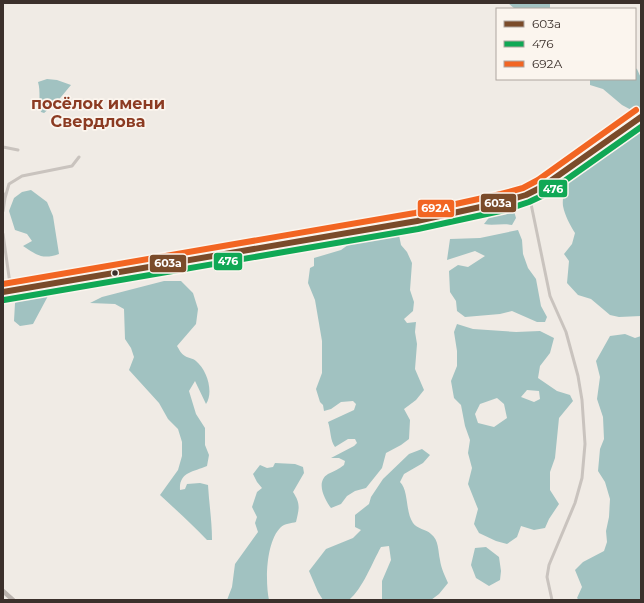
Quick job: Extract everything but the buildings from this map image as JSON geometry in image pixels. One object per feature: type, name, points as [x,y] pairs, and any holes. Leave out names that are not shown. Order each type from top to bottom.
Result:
[{"type":"main road","points":[[3,292],[417,221],[482,208],[512,200],[552,180],[641,117]]},
{"type":"main road","points":[[3,591],[13,600]]},
{"type":"street","points":[[3,147],[18,150]]},
{"type":"street","points":[[3,212],[9,184],[22,176],[72,166],[79,157]]},
{"type":"street","points":[[530,192],[530,199],[550,296],[566,332],[578,376],[582,400],[585,444],[582,478],[575,504],[549,565],[547,577],[552,600]]},
{"type":"street","points":[[3,193],[5,198]]},
{"type":"street","points":[[3,234],[11,291]]},
{"type":"water","points":[[508,3],[550,3],[550,8],[514,8]]},
{"type":"water","points":[[636,68],[641,78],[641,110],[635,112],[622,105],[603,89],[590,85],[590,80],[636,80]]},
{"type":"water","points":[[47,79],[57,80],[71,85],[56,103],[44,113],[41,112],[40,108],[38,82]]},
{"type":"water","points":[[641,124],[641,316],[619,317],[610,315],[591,299],[578,295],[567,283],[569,261],[564,254],[572,244],[575,233],[564,210],[562,184],[602,153],[607,156],[611,153],[613,148],[612,144]]},
{"type":"water","points":[[31,190],[47,202],[53,216],[59,254],[48,257],[36,254],[23,246],[32,241],[27,234],[15,230],[9,211],[14,198],[22,192]]},
{"type":"water","points":[[504,211],[514,211],[516,218],[512,225],[484,224],[491,215]]},
{"type":"water","points":[[518,230],[522,240],[523,254],[528,268],[536,279],[541,306],[547,317],[545,322],[537,322],[512,311],[500,314],[465,317],[457,311],[456,301],[450,292],[449,271],[458,265],[468,267],[485,256],[475,251],[447,260],[450,239],[480,238]]},
{"type":"water","points":[[399,235],[401,245],[407,252],[412,263],[410,290],[414,302],[413,311],[404,319],[407,323],[416,322],[415,332],[417,344],[415,369],[424,390],[416,400],[404,409],[410,420],[409,439],[386,453],[382,468],[366,488],[355,491],[347,496],[341,504],[331,508],[322,491],[322,482],[324,477],[344,465],[345,461],[339,458],[331,458],[357,443],[355,439],[348,439],[335,447],[332,441],[328,422],[354,410],[356,404],[353,401],[341,402],[331,409],[324,411],[323,405],[320,402],[316,389],[322,373],[322,341],[315,300],[308,283],[310,268],[314,266],[314,258],[341,250],[348,245],[370,239]]},
{"type":"water","points":[[164,281],[181,281],[193,293],[198,309],[196,324],[177,346],[181,353],[186,357],[195,360],[200,365],[208,381],[209,393],[206,404],[195,381],[189,391],[196,414],[205,428],[205,445],[209,455],[207,466],[192,471],[184,476],[180,484],[180,490],[185,489],[187,484],[200,483],[208,485],[212,540],[207,540],[160,495],[178,470],[182,456],[182,442],[178,429],[168,419],[159,403],[129,370],[134,357],[131,348],[125,339],[124,309],[115,304],[90,303],[102,297]]},
{"type":"water","points":[[42,293],[48,296],[33,324],[20,326],[14,321],[15,303],[18,299]]},
{"type":"water","points":[[457,324],[473,329],[516,332],[540,331],[554,338],[550,353],[540,366],[538,378],[557,391],[570,395],[573,401],[559,418],[555,458],[550,472],[550,490],[559,504],[545,528],[534,530],[521,526],[517,537],[507,544],[496,541],[479,533],[474,524],[478,509],[468,484],[472,468],[468,453],[470,440],[465,426],[461,405],[454,398],[451,381],[457,366],[457,351],[454,332]],"holes":[[[527,390],[539,391],[540,399],[534,402],[521,397]],[[497,398],[504,404],[507,418],[494,427],[478,423],[475,414],[480,404]]]},
{"type":"water","points":[[625,334],[635,338],[641,336],[641,600],[579,600],[577,598],[582,587],[575,570],[583,562],[604,551],[607,542],[606,531],[609,517],[610,499],[605,482],[598,471],[600,449],[604,439],[603,417],[597,399],[600,377],[596,361],[610,336]]},
{"type":"water","points":[[422,449],[430,455],[423,463],[404,474],[400,482],[405,491],[409,513],[413,523],[417,527],[429,532],[436,539],[441,566],[448,583],[439,594],[431,600],[382,600],[382,581],[391,560],[389,546],[381,547],[359,589],[349,600],[323,600],[309,571],[326,549],[353,538],[361,530],[355,527],[355,515],[369,504],[371,497],[383,479],[409,454]]},
{"type":"water","points":[[275,463],[295,464],[303,467],[304,473],[293,492],[299,507],[296,522],[286,524],[281,527],[276,533],[272,542],[267,572],[269,600],[227,600],[232,587],[235,564],[258,532],[255,523],[257,517],[252,507],[257,492],[262,488],[253,474],[260,465],[267,468],[273,467]]},
{"type":"water","points":[[486,547],[499,557],[501,571],[500,580],[489,586],[476,578],[471,565],[475,548]]},
{"type":"transit line","name":"692А","points":[[3,284],[415,213],[523,188],[538,180],[636,110]]},
{"type":"transit line","name":"603а","points":[[3,292],[417,221],[503,202],[526,195],[542,187],[641,117]]},
{"type":"transit line","name":"476","points":[[4,300],[418,229],[505,210],[529,202],[546,194],[641,127]]},
{"type":"district","name":"посёлок имени Свердлова","points":[[98,112]]}]
